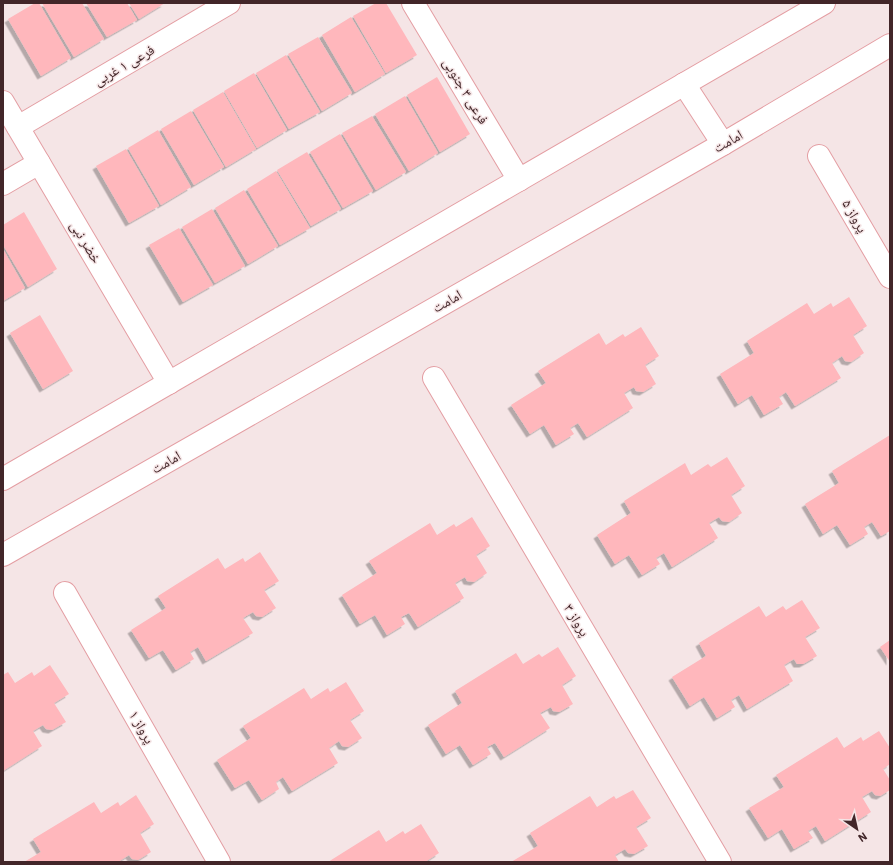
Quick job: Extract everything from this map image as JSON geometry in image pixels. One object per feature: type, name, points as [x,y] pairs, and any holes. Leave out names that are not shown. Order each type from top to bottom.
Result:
[{"type":"main road","name":"فرعی ۱ غربی","points":[[18,127],[229,3]]},
{"type":"main road","name":"فرعی ۳ جنوبی","points":[[413,3],[519,180]]},
{"type":"main road","points":[[3,479],[824,3]]},
{"type":"main road","name":"امامت","points":[[3,555],[722,144],[890,45]]},
{"type":"main road","points":[[684,84],[722,144]]},
{"type":"main road","name":"خضر نبی","points":[[3,102],[169,383]]},
{"type":"main road","name":"پرواز ۵","points":[[819,156],[890,277]]},
{"type":"main road","points":[[3,184],[39,163]]},
{"type":"main road","name":"پرواز ۳","points":[[434,378],[720,862]]},
{"type":"main road","name":"پرواز ۱","points":[[65,593],[219,862]]},
{"type":"building","points":[[35,3],[39,3],[71,58],[41,76],[8,19]]},
{"type":"building","points":[[42,3],[82,3],[104,39],[74,57]]},
{"type":"building","points":[[86,3],[127,3],[137,20],[107,37]]},
{"type":"building","points":[[129,3],[165,3],[139,19]]},
{"type":"building","points":[[376,3],[386,3],[417,55],[386,73],[353,16]]},
{"type":"building","points":[[351,17],[385,74],[355,92],[322,35]]},
{"type":"building","points":[[318,37],[352,93],[322,111],[288,54]]},
{"type":"building","points":[[286,55],[320,112],[289,129],[256,73]]},
{"type":"building","points":[[254,73],[287,130],[257,148],[224,91]]},
{"type":"building","points":[[437,77],[470,134],[440,152],[407,95]]},
{"type":"building","points":[[223,92],[256,149],[226,167],[193,110]]},
{"type":"building","points":[[405,96],[438,153],[409,171],[375,114]]},
{"type":"building","points":[[191,111],[224,167],[194,185],[161,129]]},
{"type":"building","points":[[372,116],[406,172],[376,190],[342,133]]},
{"type":"building","points":[[158,130],[191,187],[161,205],[128,148]]},
{"type":"building","points":[[340,134],[373,191],[343,208],[310,152]]},
{"type":"building","points":[[126,149],[159,206],[129,223],[96,166]]},
{"type":"building","points":[[307,152],[341,209],[311,226],[277,170]]},
{"type":"building","points":[[276,171],[310,228],[280,245],[247,189]]},
{"type":"building","points":[[244,190],[278,246],[248,264],[215,208]]},
{"type":"building","points":[[212,209],[245,266],[215,283],[182,227]]},
{"type":"building","points":[[24,212],[57,269],[28,287],[3,245],[3,225]]},
{"type":"building","points":[[179,228],[213,285],[183,302],[149,245]]},
{"type":"building","points":[[3,249],[25,288],[3,301]]},
{"type":"building","points":[[849,297],[867,326],[853,335],[864,353],[851,362],[845,361],[842,356],[832,363],[841,378],[795,406],[786,392],[779,397],[783,404],[764,415],[752,395],[738,404],[720,374],[754,353],[747,341],[807,303],[814,314],[831,303],[833,307]]},
{"type":"building","points":[[40,315],[73,371],[43,389],[10,333]]},
{"type":"building","points":[[641,327],[659,356],[645,365],[656,384],[643,392],[636,391],[634,387],[624,393],[633,408],[587,437],[578,423],[570,428],[574,434],[556,445],[544,425],[530,434],[511,405],[546,383],[538,371],[599,333],[606,345],[623,334],[625,337]]},
{"type":"building","points":[[890,435],[890,531],[881,536],[872,522],[864,527],[868,534],[850,545],[837,525],[823,534],[805,504],[839,483],[832,471]]},
{"type":"building","points":[[727,457],[745,486],[731,495],[742,513],[729,522],[722,521],[719,517],[709,523],[718,538],[672,567],[664,553],[656,558],[660,564],[642,575],[629,555],[615,564],[597,535],[631,513],[624,501],[685,463],[691,475],[708,464],[711,467]]},
{"type":"building","points":[[472,517],[490,546],[476,555],[487,573],[474,582],[467,581],[465,577],[455,583],[464,598],[418,627],[409,613],[401,617],[405,624],[387,635],[375,615],[360,624],[342,595],[377,573],[369,561],[430,523],[437,535],[454,524],[456,527]]},
{"type":"building","points":[[260,552],[279,581],[264,590],[276,608],[262,617],[256,616],[253,612],[243,618],[253,633],[206,661],[198,647],[190,652],[194,659],[176,670],[163,650],[149,658],[131,630],[166,608],[158,596],[218,558],[225,569],[243,558],[245,562]]},
{"type":"building","points":[[802,600],[820,628],[805,637],[817,656],[803,664],[797,664],[794,659],[784,665],[793,681],[747,709],[739,695],[731,700],[735,707],[717,718],[704,697],[690,706],[672,677],[706,656],[699,643],[759,606],[766,617],[783,606],[786,610]]},
{"type":"building","points":[[890,640],[890,662],[880,647]]},
{"type":"building","points":[[558,647],[576,676],[562,685],[573,704],[559,712],[553,711],[551,707],[540,713],[550,728],[504,757],[495,743],[487,747],[491,754],[473,765],[460,745],[446,754],[428,725],[462,703],[455,691],[516,653],[523,664],[539,654],[542,657]]},
{"type":"building","points":[[50,665],[69,694],[54,703],[66,722],[52,730],[46,729],[43,725],[33,731],[42,746],[3,771],[3,675],[8,672],[15,683],[32,672],[34,676]]},
{"type":"building","points":[[346,682],[364,711],[350,720],[362,738],[348,747],[342,746],[339,741],[329,748],[338,763],[292,791],[283,777],[276,782],[279,789],[262,800],[249,780],[235,788],[217,760],[251,738],[243,726],[304,688],[311,699],[328,688],[330,692]]},
{"type":"building","points":[[879,731],[890,748],[890,764],[883,769],[890,780],[890,790],[880,796],[875,795],[872,791],[862,797],[871,812],[825,841],[816,826],[808,831],[813,838],[794,849],[782,829],[768,838],[749,808],[784,787],[776,775],[837,737],[844,748],[861,737],[863,741]]},
{"type":"building","points":[[633,790],[651,818],[636,827],[648,846],[634,854],[628,853],[625,849],[615,855],[619,862],[511,862],[538,846],[530,833],[590,796],[597,807],[614,796],[616,799]]},
{"type":"building","points":[[136,795],[154,824],[140,833],[151,852],[138,860],[132,859],[129,855],[118,862],[24,862],[41,852],[33,839],[94,802],[101,813],[118,802],[120,806]]},
{"type":"building","points":[[421,824],[439,853],[425,862],[328,862],[379,830],[386,842],[403,831],[405,834]]}]
